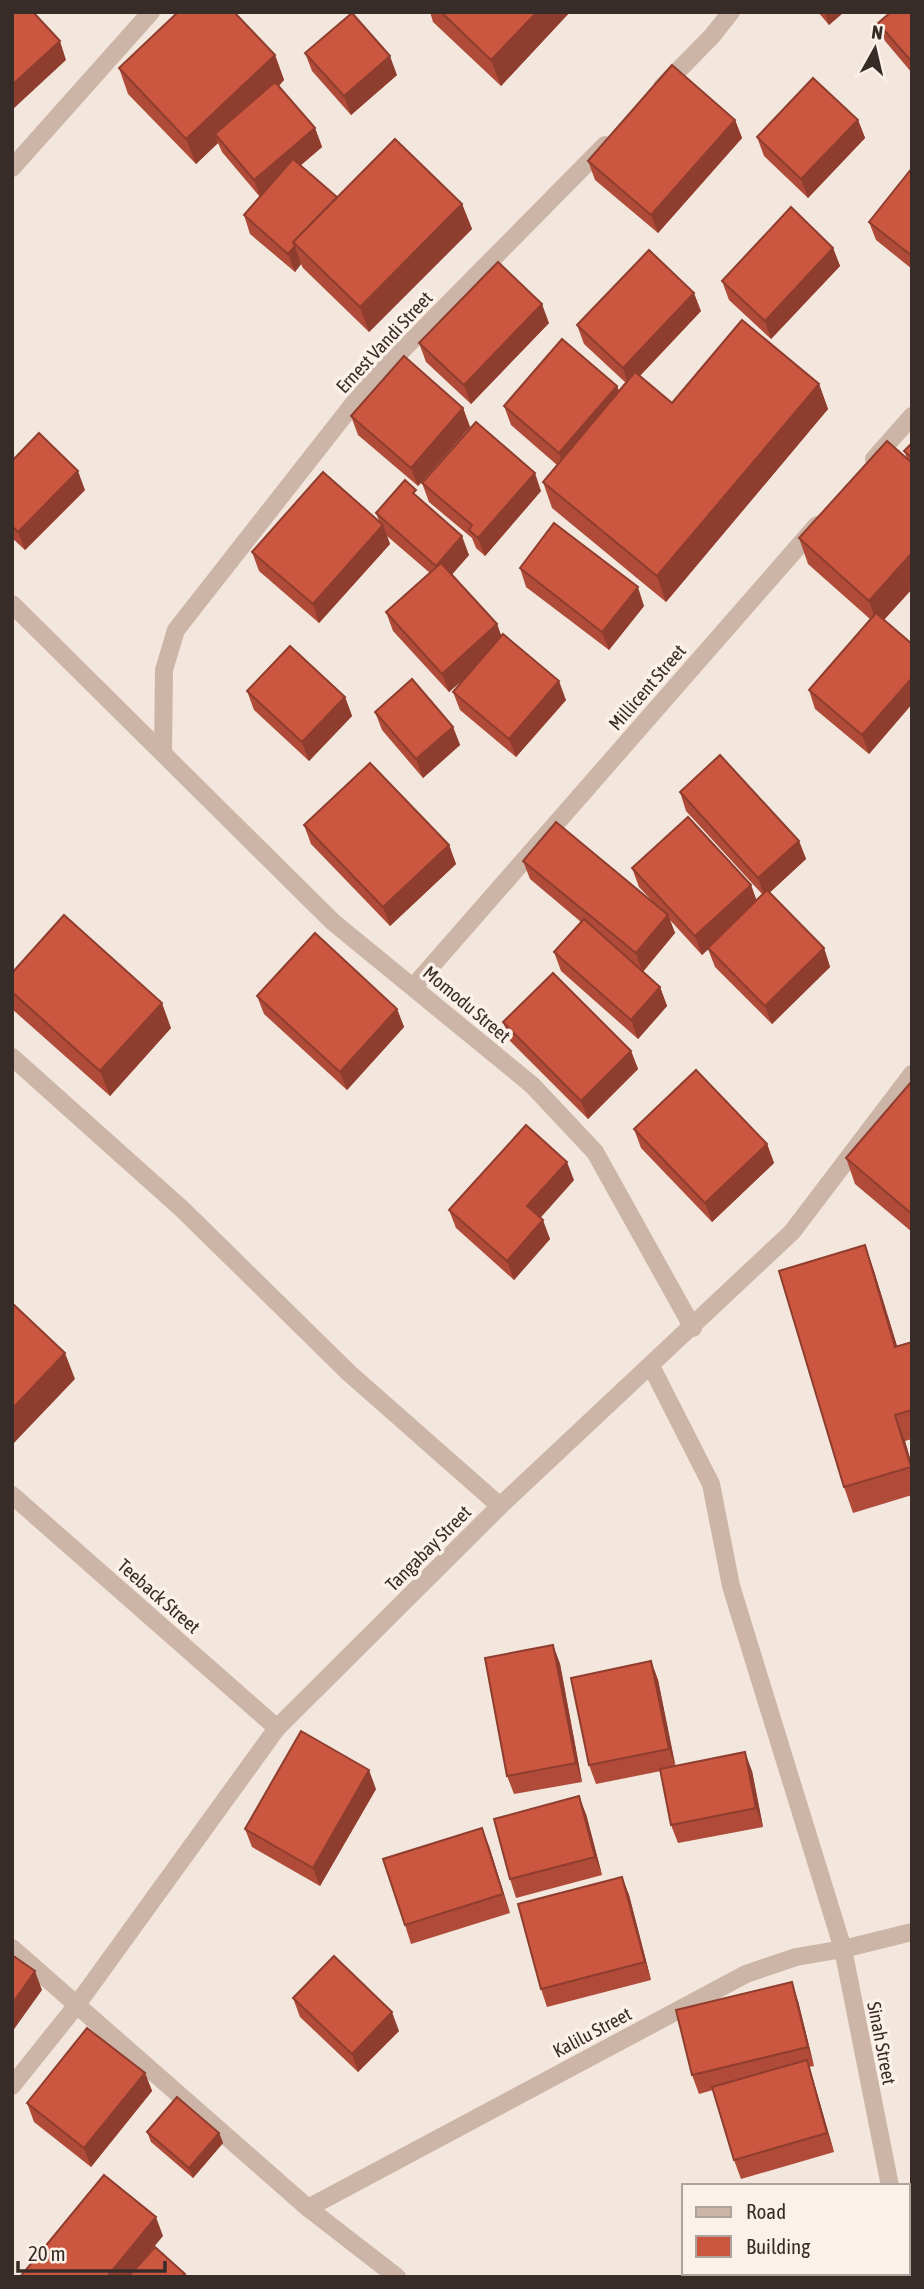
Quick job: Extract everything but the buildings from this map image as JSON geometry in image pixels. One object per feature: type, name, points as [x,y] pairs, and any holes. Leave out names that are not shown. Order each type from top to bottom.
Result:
[{"type":"street","points":[[12,168],[151,12]]},
{"type":"street","points":[[653,96],[712,36],[731,12]]},
{"type":"street","name":"Ernest Vandi Street","points":[[163,753],[164,670],[176,629],[368,385],[614,136]]},
{"type":"street","points":[[867,467],[912,416]]},
{"type":"street","name":"Millicent Street","points":[[414,986],[831,509]]},
{"type":"street","name":"Momodu Street","points":[[12,604],[333,922],[414,986],[532,1086],[595,1152],[693,1328]]},
{"type":"street","points":[[12,1057],[183,1209],[349,1373],[500,1506]]},
{"type":"street","name":"Tangabay Street","points":[[12,2086],[76,2006],[277,1728],[500,1506],[693,1328],[792,1232],[912,1074]]},
{"type":"street","name":"Sinah Street","points":[[651,1366],[710,1484],[731,1586],[843,1949],[890,2184]]},
{"type":"street","name":"Teeback Street","points":[[12,1495],[277,1728]]},
{"type":"street","name":"Kalilu Street","points":[[307,2208],[746,1974],[796,1957],[912,1932]]},
{"type":"street","points":[[12,1948],[307,2208],[397,2277]]}]
